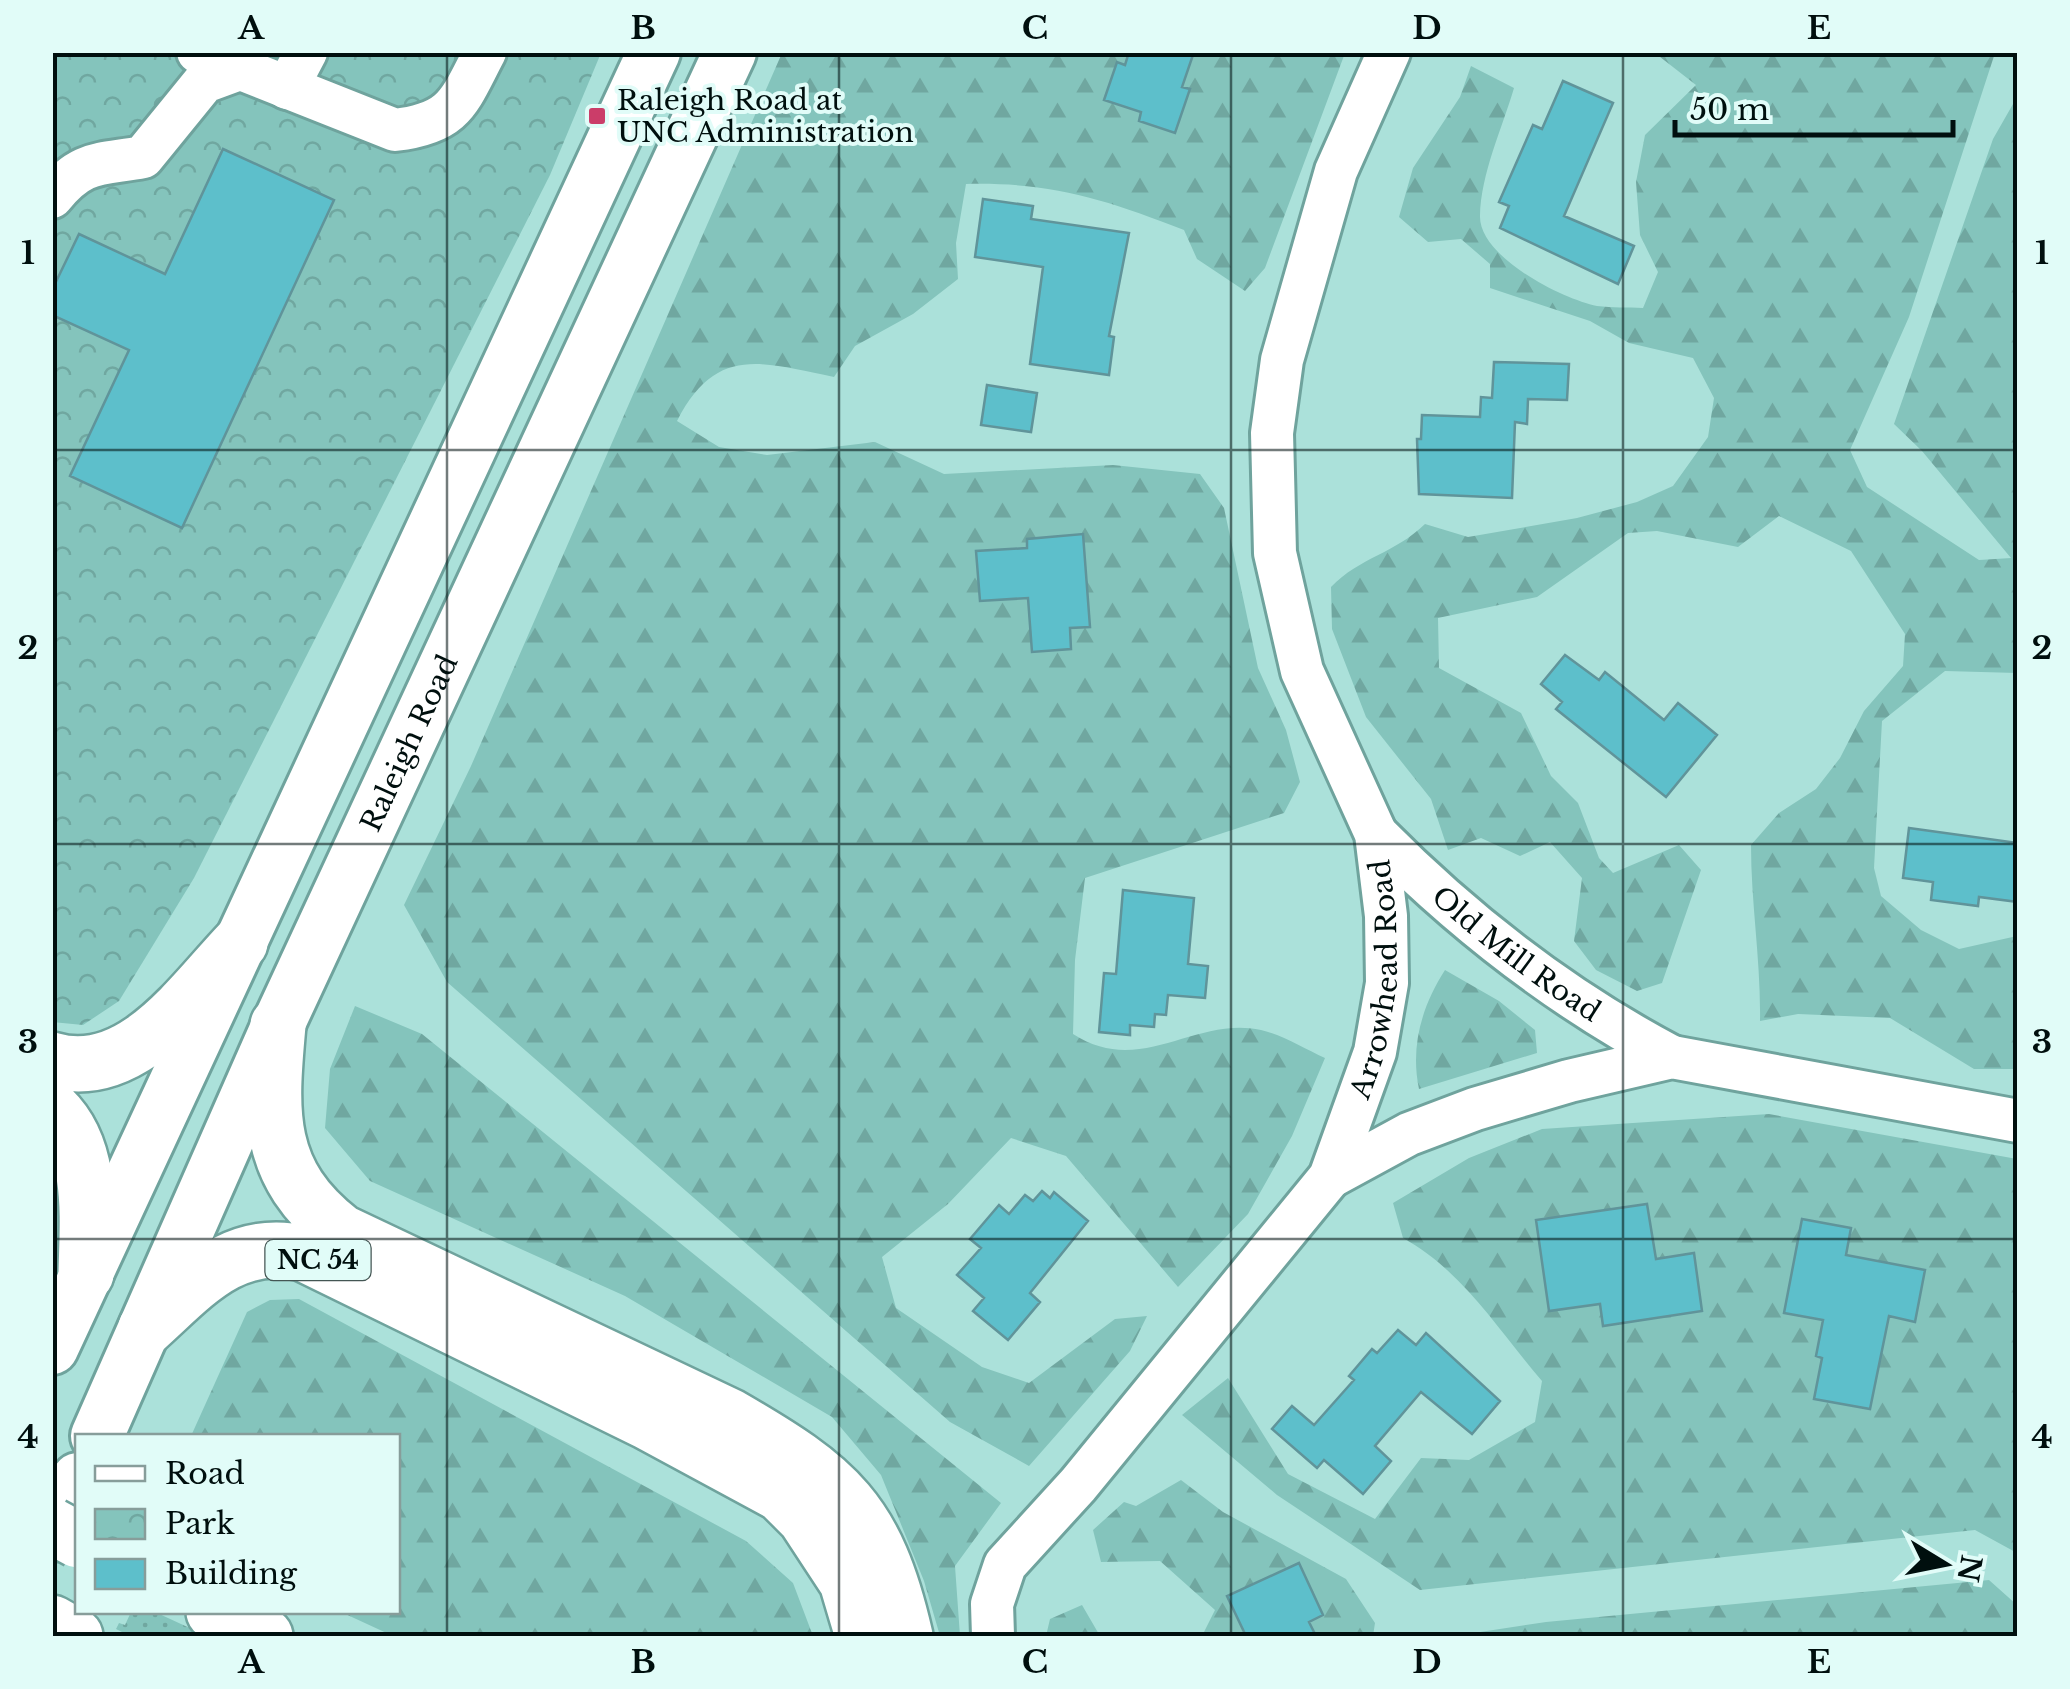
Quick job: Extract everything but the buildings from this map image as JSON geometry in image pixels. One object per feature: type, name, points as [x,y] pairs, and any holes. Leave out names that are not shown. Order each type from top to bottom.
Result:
[{"type":"highway","points":[[52,1060],[89,1065],[125,1052],[159,1027],[240,943]]},
{"type":"highway","points":[[278,1025],[272,1087],[274,1133],[290,1178],[312,1208],[341,1232],[729,1416],[780,1446],[830,1483],[868,1526],[894,1587],[906,1636]]},
{"type":"highway","points":[[52,1109],[69,1131],[81,1163],[87,1199],[86,1274]]},
{"type":"highway","name":"NC 54","points":[[146,1328],[220,1262],[261,1250],[304,1253],[648,1422],[781,1494],[805,1518],[847,1582],[863,1636]]},
{"type":"highway","points":[[52,1526],[75,1538]]},
{"type":"highway","points":[[218,1614],[265,1636]]},
{"type":"highway","points":[[52,1623],[75,1636]]},
{"type":"main road","points":[[52,1348],[654,52]]},
{"type":"main road","name":"Raleigh Road","points":[[98,1434],[278,1025],[730,52]]},
{"type":"main road","points":[[52,1534],[75,1485]]},
{"type":"street","points":[[198,52],[242,68],[296,70],[374,126],[395,130],[422,127],[449,114],[467,93],[486,52]]},
{"type":"street","name":"Arrowhead Road","points":[[993,1636],[992,1604],[1005,1566],[1078,1485],[1330,1177],[1375,1052],[1387,983],[1386,916],[1376,834],[1302,672],[1275,553],[1272,433],[1282,360],[1336,171],[1388,52]]},
{"type":"street","points":[[52,197],[64,182],[92,162],[143,157],[204,82],[242,68]]},
{"type":"street","name":"Old Mill Road","points":[[1376,834],[1442,900],[1550,986],[1672,1057],[2018,1121]]},
{"type":"street","name":"Old Mill Road","points":[[1330,1177],[1409,1134],[1475,1110],[1569,1081],[1672,1057]]},
{"type":"green space","points":[[52,53],[601,53],[550,175],[194,878],[119,1001],[83,1025],[52,1022]]},
{"type":"green space","points":[[782,53],[1345,53],[1265,268],[1245,291],[1197,259],[1184,230],[1077,195],[1025,186],[966,184],[956,243],[958,279],[913,314],[855,346],[834,377],[763,364],[725,370],[708,380],[692,397],[677,421],[719,447],[767,455],[875,442],[944,474],[1113,465],[1200,474],[1224,508],[1258,668],[1286,730],[1300,782],[1284,813],[1085,878],[1075,960],[1073,1034],[1098,1046],[1122,1050],[1213,1030],[1261,1030],[1325,1058],[1292,1136],[1248,1214],[1178,1287],[1066,1156],[1011,1138],[948,1204],[882,1257],[896,1308],[982,1367],[1029,1383],[1115,1319],[1147,1316],[1130,1351],[1029,1466],[950,1422],[447,982],[404,905],[471,766]]},
{"type":"green space","points":[[1655,53],[1995,53],[1909,317],[1850,450],[1867,487],[1979,560],[2011,558],[1922,451],[1894,424],[1993,139],[2017,97],[2017,673],[1945,671],[1882,721],[1874,868],[1881,896],[1921,930],[1959,949],[2017,936],[2017,1069],[1974,1069],[1890,1018],[1798,1014],[1760,1021],[1751,845],[1779,813],[1816,789],[1840,758],[1864,711],[1903,666],[1905,634],[1851,551],[1779,516],[1738,547],[1657,531],[1628,533],[1537,597],[1438,618],[1439,668],[1521,713],[1551,776],[1578,803],[1599,858],[1613,873],[1679,845],[1701,870],[1662,983],[1637,991],[1596,970],[1574,941],[1582,878],[1550,842],[1520,856],[1481,838],[1448,850],[1431,799],[1366,717],[1332,629],[1331,587],[1425,524],[1468,537],[1577,518],[1637,502],[1673,486],[1708,437],[1714,398],[1693,358],[1629,343],[1590,321],[1490,288],[1490,264],[1461,239],[1428,242],[1399,217],[1413,168],[1460,97],[1471,66],[1514,88],[1481,200],[1483,231],[1493,246],[1525,274],[1564,295],[1597,306],[1643,308],[1658,272],[1640,235],[1636,182],[1645,135],[1696,85]]},
{"type":"green space","points":[[1445,970],[1499,1001],[1535,1030],[1537,1053],[1419,1089],[1416,1057],[1420,1027]]},
{"type":"green space","points":[[355,1006],[422,1034],[1001,1503],[955,1566],[960,1636],[940,1636],[924,1581],[881,1475],[832,1417],[625,1296],[370,1181],[325,1128],[330,1069]]},
{"type":"green space","points":[[1769,1114],[2017,1159],[2017,1553],[1975,1530],[1420,1590],[1277,1495],[1182,1415],[1228,1378],[1288,1474],[1375,1519],[1421,1458],[1469,1460],[1535,1422],[1542,1381],[1462,1284],[1403,1238],[1393,1203],[1469,1158],[1542,1129]]},
{"type":"green space","points":[[299,1299],[746,1541],[793,1583],[813,1636],[393,1636],[345,1614],[400,1614],[400,1434],[192,1434],[247,1312],[270,1300]]},
{"type":"green space","points":[[1181,1480],[1223,1512],[1346,1579],[1375,1623],[1373,1636],[1202,1636],[1215,1610],[1160,1561],[1101,1562],[1093,1530],[1124,1502],[1136,1506]]},
{"type":"green space","points":[[1989,1580],[2017,1605],[2017,1636],[1454,1636],[1546,1622]]},
{"type":"green space","points":[[1082,1605],[1100,1636],[1046,1636],[1050,1619]]},
{"type":"green space","points":[[130,1614],[159,1614],[207,1636],[130,1636],[116,1629],[119,1623],[125,1625]]},
{"type":"place","name":"Raleigh Road at UNC Administration","points":[[597,116]]}]
